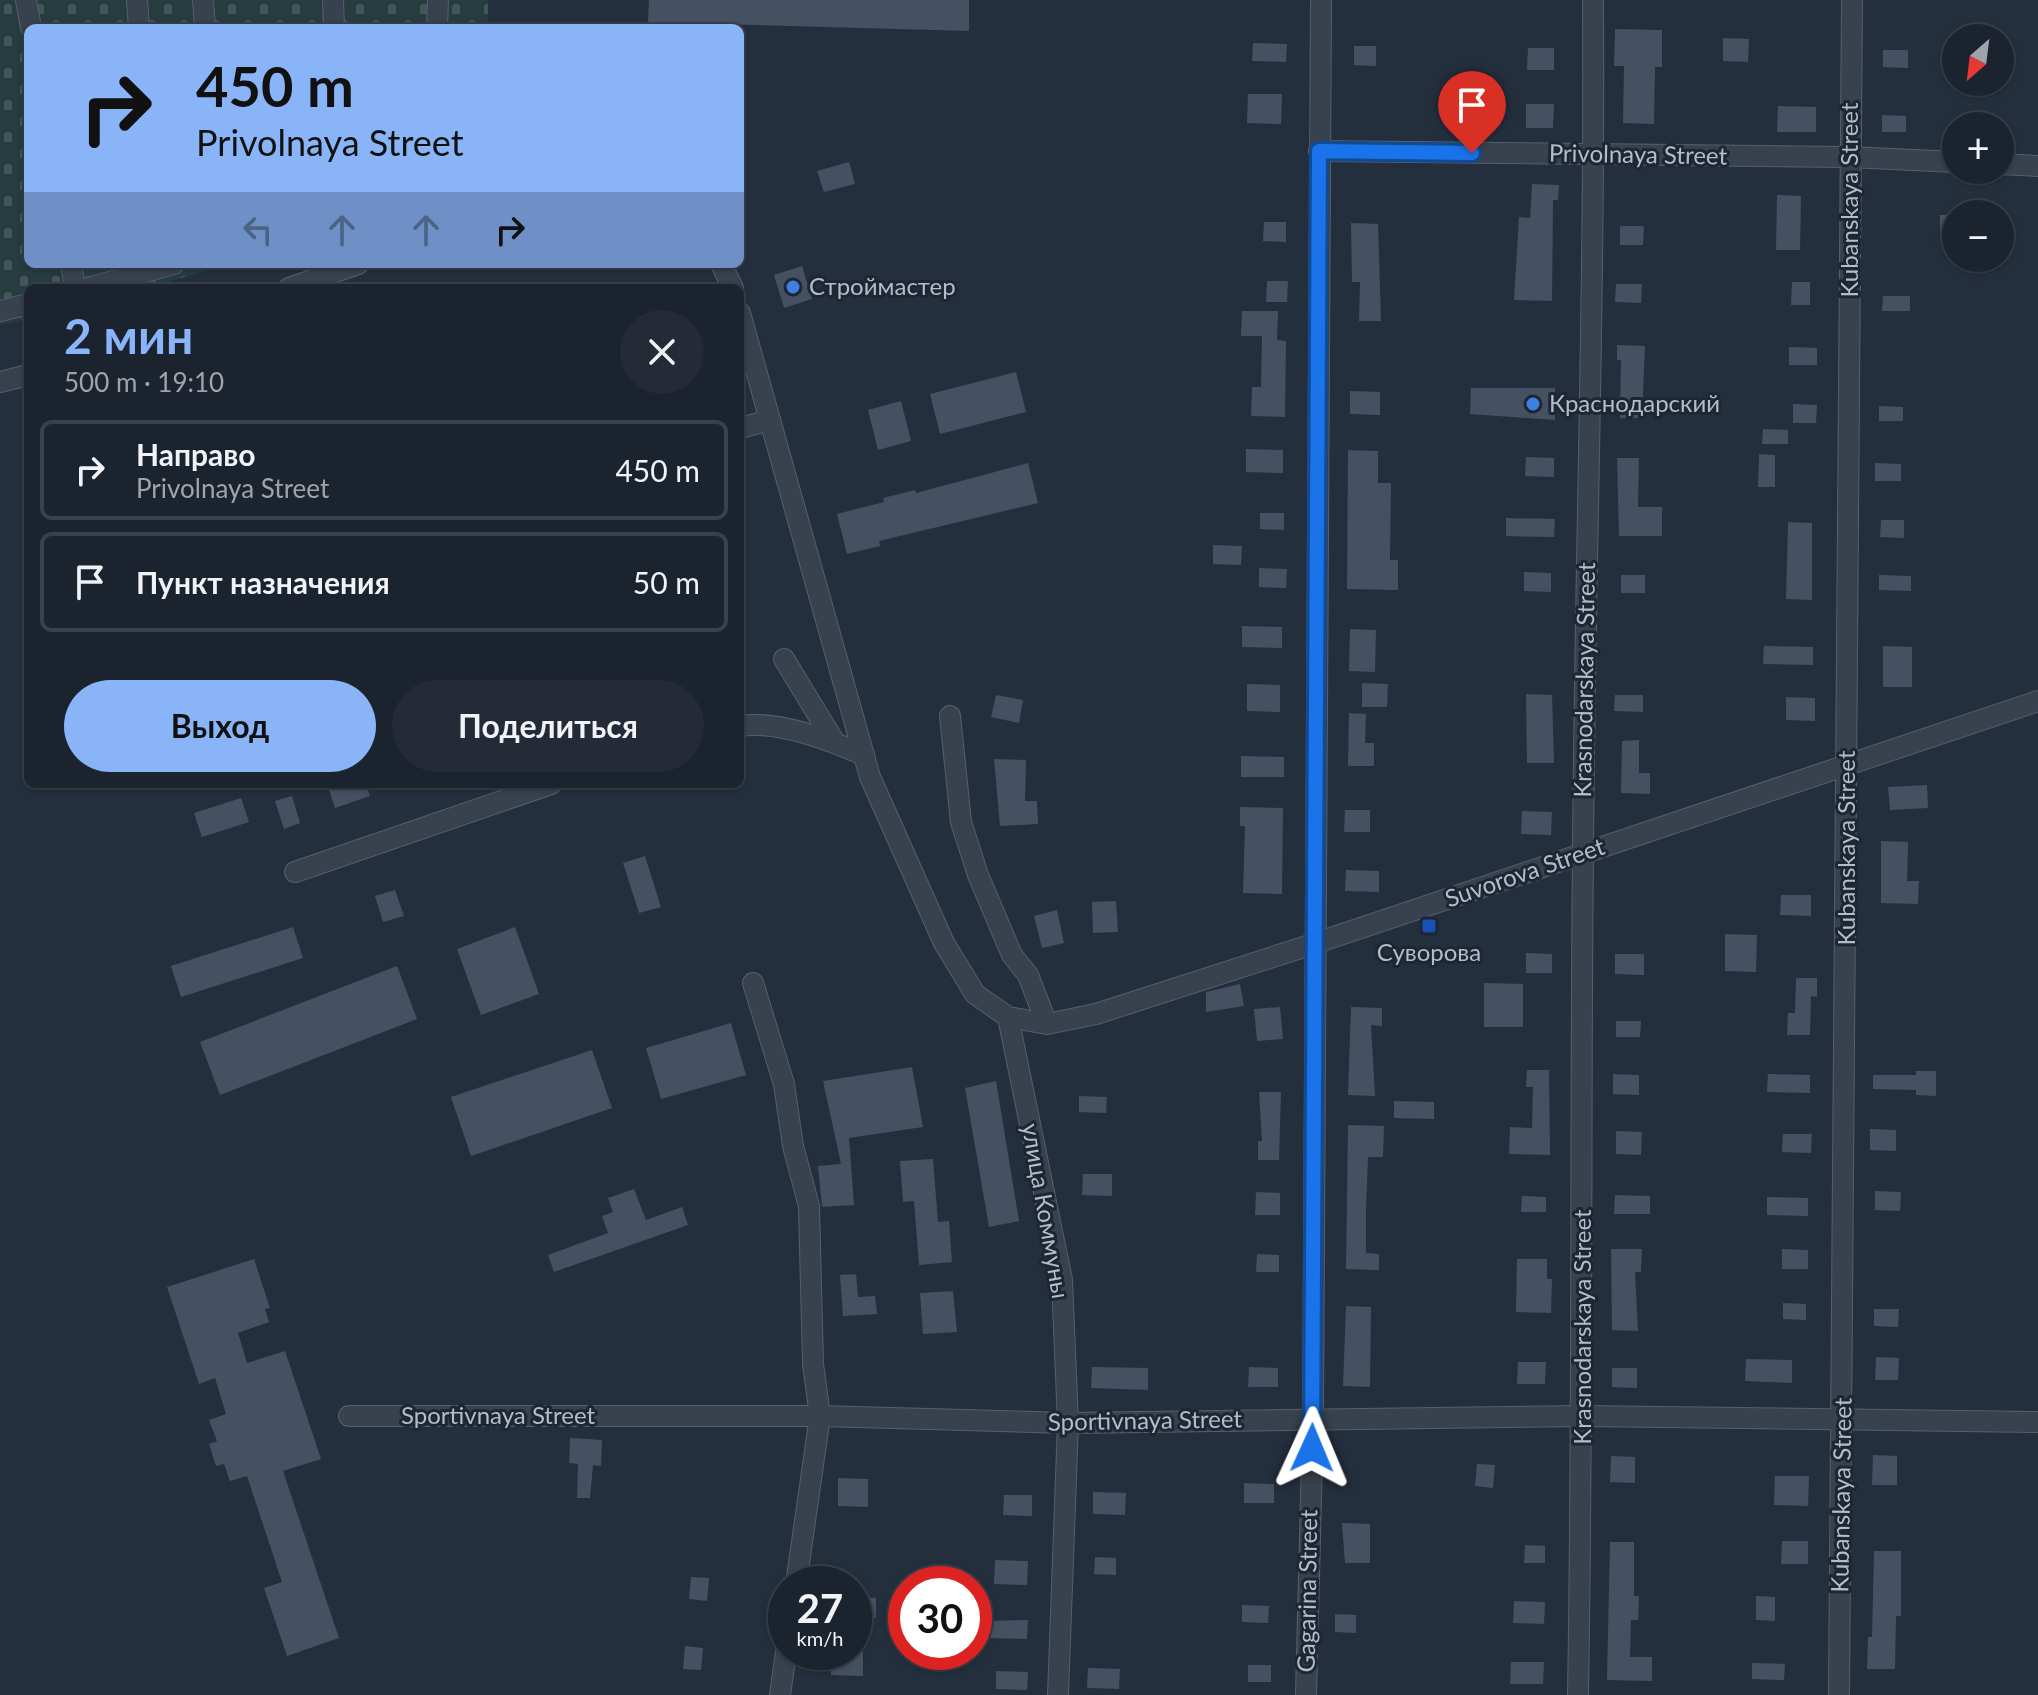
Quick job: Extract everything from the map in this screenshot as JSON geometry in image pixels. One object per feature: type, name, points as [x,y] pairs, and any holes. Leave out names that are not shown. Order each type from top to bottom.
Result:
[{"type":"street","points":[[26,0],[30,24]]},
{"type":"street","points":[[137,0],[139,24]]},
{"type":"street","points":[[203,0],[205,24]]},
{"type":"street","points":[[333,0],[334,24]]},
{"type":"street","points":[[437,24],[438,0]]},
{"type":"street","name":"Gagarina Street","points":[[1306,1695],[1313,1417],[1313,944],[1321,0]]},
{"type":"street","name":"Krasnodarskaya Street","points":[[1578,1695],[1583,1416],[1582,853],[1594,154],[1593,0]]},
{"type":"street","name":"Kubanskaya Street","points":[[1839,1695],[1852,0]]},
{"type":"street","name":"Privolnaya Street","points":[[1319,151],[1850,157],[1942,161]]},
{"type":"street","points":[[2014,165],[2038,166]]},
{"type":"street","points":[[102,284],[156,268]]},
{"type":"street","points":[[300,284],[346,268]]},
{"type":"street","points":[[0,311],[24,305]]},
{"type":"street","points":[[744,327],[870,777],[944,943],[975,994],[1008,1017]]},
{"type":"street","points":[[0,382],[24,376]]},
{"type":"street","points":[[744,427],[770,420]]},
{"type":"street","points":[[784,659],[835,743]]},
{"type":"street","name":"Suvorova Street","points":[[1008,1017],[1047,1024],[1096,1014],[2038,701]]},
{"type":"street","points":[[950,716],[961,822],[978,875],[1012,955],[1028,975],[1047,1024]]},
{"type":"street","points":[[744,725],[755,724],[835,743],[864,755]]},
{"type":"street","points":[[295,872],[539,788]]},
{"type":"street","points":[[753,983],[784,1084],[793,1146],[809,1206],[813,1364],[820,1416],[799,1566]]},
{"type":"street","name":"улица Коммуны","points":[[1008,1017],[1062,1280],[1068,1423],[1058,1695]]},
{"type":"street","name":"Sportivnaya Street","points":[[349,1416],[820,1416],[1068,1423],[1313,1417],[1583,1416],[2038,1422]]},
{"type":"street","points":[[780,1695],[783,1670]]},
{"type":"green space","points":[[0,0],[488,0],[488,24],[24,24],[24,268],[215,268],[161,284],[24,284],[24,320],[0,325]]},
{"type":"building","points":[[649,0],[969,0],[969,31],[648,22]]},
{"type":"building","points":[[1615,29],[1662,30],[1662,67],[1655,67],[1654,124],[1623,123],[1624,66],[1614,66]]},
{"type":"building","points":[[1723,38],[1749,39],[1748,62],[1723,61]]},
{"type":"building","points":[[1253,43],[1287,44],[1286,62],[1252,61]]},
{"type":"building","points":[[1354,46],[1376,46],[1376,66],[1354,65]]},
{"type":"building","points":[[1528,48],[1554,48],[1554,70],[1527,70]]},
{"type":"building","points":[[1883,50],[1908,50],[1908,68],[1883,67]]},
{"type":"building","points":[[1248,94],[1282,94],[1281,124],[1247,123]]},
{"type":"building","points":[[1526,104],[1554,104],[1553,128],[1526,128]]},
{"type":"building","points":[[1778,106],[1816,107],[1816,132],[1777,132]]},
{"type":"building","points":[[1882,115],[1906,116],[1906,132],[1882,132]]},
{"type":"building","points":[[849,162],[855,184],[824,192],[817,171]]},
{"type":"building","points":[[1532,184],[1559,185],[1558,200],[1553,200],[1552,301],[1514,300],[1519,217],[1530,218]]},
{"type":"building","points":[[1777,195],[1801,196],[1800,250],[1776,250]]},
{"type":"building","points":[[1940,215],[1942,215],[1942,238]]},
{"type":"building","points":[[1264,222],[1286,222],[1286,242],[1263,241]]},
{"type":"building","points":[[1351,223],[1378,224],[1381,321],[1359,321],[1360,282],[1352,282]]},
{"type":"building","points":[[1620,226],[1644,226],[1643,245],[1620,245]]},
{"type":"building","name":"Строймастер","points":[[802,266],[812,299],[784,308],[774,275]]},
{"type":"building","points":[[1267,281],[1288,281],[1287,302],[1266,302]]},
{"type":"building","points":[[1792,282],[1810,282],[1810,305],[1791,305]]},
{"type":"building","points":[[1616,284],[1642,284],[1641,303],[1615,302]]},
{"type":"building","points":[[1883,296],[1910,296],[1910,311],[1882,311]]},
{"type":"building","points":[[1242,311],[1278,311],[1277,340],[1286,341],[1285,417],[1251,416],[1252,387],[1261,387],[1262,336],[1241,336]]},
{"type":"building","points":[[1617,345],[1645,346],[1642,418],[1620,418],[1621,360],[1617,360]]},
{"type":"building","points":[[1789,347],[1817,348],[1817,365],[1789,365]]},
{"type":"building","points":[[1016,372],[1026,412],[940,434],[930,394]]},
{"type":"building","points":[[1471,388],[1555,388],[1555,420],[1470,414]]},
{"type":"building","points":[[1350,391],[1380,392],[1380,415],[1350,414]]},
{"type":"building","points":[[901,401],[911,441],[878,450],[868,410]]},
{"type":"building","points":[[1793,404],[1817,405],[1816,423],[1793,423]]},
{"type":"building","points":[[1879,406],[1903,407],[1903,421],[1879,421]]},
{"type":"building","points":[[1763,429],[1788,430],[1788,444],[1762,444]]},
{"type":"building","points":[[1246,449],[1283,450],[1283,473],[1246,472]]},
{"type":"building","points":[[1348,450],[1378,451],[1378,483],[1391,483],[1390,560],[1398,560],[1398,590],[1347,589]]},
{"type":"building","points":[[1759,454],[1775,455],[1775,487],[1758,487]]},
{"type":"building","points":[[1526,457],[1554,458],[1554,477],[1525,476]]},
{"type":"building","points":[[1617,458],[1639,458],[1638,507],[1662,507],[1662,536],[1619,536]]},
{"type":"building","points":[[1028,463],[1038,503],[879,541],[880,546],[847,554],[837,514],[884,502],[883,498],[915,490],[916,493]]},
{"type":"building","points":[[1875,463],[1901,464],[1901,481],[1875,481]]},
{"type":"building","points":[[1260,513],[1284,513],[1284,530],[1260,529]]},
{"type":"building","points":[[1506,518],[1555,519],[1554,537],[1506,536]]},
{"type":"building","points":[[1881,520],[1904,520],[1904,538],[1880,537]]},
{"type":"building","points":[[1788,522],[1812,523],[1812,600],[1786,599]]},
{"type":"building","points":[[1213,545],[1242,546],[1241,565],[1213,564]]},
{"type":"building","points":[[1259,568],[1287,569],[1286,588],[1259,587]]},
{"type":"building","points":[[1524,572],[1551,573],[1551,592],[1524,591]]},
{"type":"building","points":[[1621,575],[1645,575],[1645,593],[1621,593]]},
{"type":"building","points":[[1879,575],[1911,576],[1911,591],[1879,590]]},
{"type":"building","points":[[1242,626],[1282,627],[1282,648],[1242,647]]},
{"type":"building","points":[[1350,629],[1376,630],[1375,672],[1349,671]]},
{"type":"building","points":[[1764,646],[1813,647],[1813,665],[1763,664]]},
{"type":"building","points":[[1883,646],[1912,647],[1912,687],[1883,687]]},
{"type":"building","points":[[1362,683],[1388,684],[1387,707],[1362,707]]},
{"type":"building","points":[[1247,684],[1280,685],[1280,712],[1247,711]]},
{"type":"building","points":[[1526,694],[1552,695],[1554,763],[1527,763]]},
{"type":"building","points":[[996,695],[1023,700],[1019,723],[991,717]]},
{"type":"building","points":[[1615,695],[1643,695],[1643,712],[1614,711]]},
{"type":"building","points":[[1786,697],[1815,698],[1815,721],[1786,720]]},
{"type":"building","points":[[1349,713],[1366,714],[1365,743],[1374,743],[1374,766],[1348,766]]},
{"type":"building","points":[[1639,740],[1639,773],[1650,773],[1650,794],[1621,793],[1622,741]]},
{"type":"building","points":[[1241,756],[1284,757],[1284,777],[1241,777]]},
{"type":"building","points":[[994,759],[1026,760],[1025,801],[1037,801],[1038,824],[1000,826]]},
{"type":"building","points":[[1927,785],[1928,808],[1890,810],[1888,787]]},
{"type":"building","points":[[328,788],[367,788],[370,796],[335,808]]},
{"type":"building","points":[[292,796],[300,823],[284,829],[275,801]]},
{"type":"building","points":[[241,798],[249,822],[202,837],[194,813]]},
{"type":"building","points":[[1240,807],[1283,808],[1282,894],[1243,893],[1245,826],[1240,826]]},
{"type":"building","points":[[1345,810],[1370,810],[1370,832],[1344,832]]},
{"type":"building","points":[[1522,811],[1552,812],[1551,835],[1521,834]]},
{"type":"building","points":[[1881,841],[1908,842],[1907,881],[1919,881],[1918,904],[1881,903]]},
{"type":"building","points":[[645,856],[661,907],[639,913],[623,863]]},
{"type":"building","points":[[1346,870],[1379,871],[1379,892],[1345,891]]},
{"type":"building","points":[[395,890],[404,916],[383,922],[375,896]]},
{"type":"building","points":[[1781,895],[1811,895],[1811,916],[1780,915]]},
{"type":"building","points":[[1116,901],[1118,932],[1093,933],[1092,902]]},
{"type":"building","points":[[1057,910],[1064,943],[1042,948],[1034,916]]},
{"type":"building","points":[[293,927],[303,958],[181,997],[171,966]]},
{"type":"building","points":[[515,927],[539,994],[481,1015],[457,949]]},
{"type":"building","points":[[1725,934],[1757,935],[1756,972],[1725,971]]},
{"type":"building","points":[[1526,953],[1552,954],[1552,973],[1526,973]]},
{"type":"building","points":[[1615,954],[1644,954],[1644,975],[1615,974]]},
{"type":"building","points":[[397,966],[417,1019],[220,1095],[200,1042]]},
{"type":"building","points":[[1796,978],[1817,978],[1817,997],[1811,996],[1810,1035],[1787,1035],[1788,1013],[1795,1013]]},
{"type":"building","points":[[1484,983],[1523,984],[1523,1027],[1484,1027]]},
{"type":"building","points":[[1240,984],[1244,1006],[1206,1012],[1206,992]]},
{"type":"building","points":[[1280,1007],[1283,1039],[1257,1041],[1254,1009]]},
{"type":"building","points":[[1351,1007],[1382,1008],[1382,1026],[1371,1025],[1375,1096],[1348,1095]]},
{"type":"building","points":[[1616,1021],[1641,1021],[1640,1037],[1616,1037]]},
{"type":"building","points":[[731,1023],[746,1075],[661,1099],[646,1048]]},
{"type":"building","points":[[592,1050],[612,1108],[471,1156],[451,1097]]},
{"type":"building","points":[[912,1067],[923,1127],[849,1138],[854,1205],[822,1207],[818,1166],[841,1164],[823,1081]]},
{"type":"building","points":[[1527,1070],[1549,1070],[1550,1155],[1509,1154],[1510,1127],[1532,1128],[1533,1087],[1526,1087]]},
{"type":"building","points":[[1916,1071],[1936,1071],[1936,1096],[1916,1095],[1916,1090],[1873,1089],[1873,1075],[1916,1075]]},
{"type":"building","points":[[1613,1074],[1639,1075],[1639,1095],[1613,1094]]},
{"type":"building","points":[[1768,1074],[1810,1075],[1810,1093],[1767,1092]]},
{"type":"building","points":[[996,1081],[1019,1221],[989,1227],[965,1088]]},
{"type":"building","points":[[1259,1092],[1281,1092],[1279,1160],[1258,1160],[1258,1141],[1262,1141]]},
{"type":"building","points":[[1079,1096],[1107,1097],[1106,1113],[1079,1112]]},
{"type":"building","points":[[1394,1101],[1434,1102],[1434,1119],[1394,1118]]},
{"type":"building","points":[[1348,1125],[1384,1126],[1383,1157],[1368,1157],[1366,1210],[1366,1253],[1379,1254],[1379,1270],[1346,1269]]},
{"type":"building","points":[[1870,1129],[1896,1130],[1896,1151],[1870,1150]]},
{"type":"building","points":[[1616,1131],[1642,1132],[1641,1155],[1616,1154]]},
{"type":"building","points":[[1783,1134],[1812,1134],[1811,1153],[1782,1152]]},
{"type":"building","points":[[933,1159],[938,1222],[949,1221],[952,1262],[919,1265],[914,1201],[903,1202],[900,1161]]},
{"type":"building","points":[[1083,1174],[1112,1174],[1112,1196],[1082,1195]]},
{"type":"building","points":[[634,1189],[646,1220],[682,1207],[688,1225],[554,1272],[548,1255],[608,1233],[602,1216],[613,1212],[608,1198]]},
{"type":"building","points":[[1875,1191],[1901,1192],[1900,1211],[1875,1210]]},
{"type":"building","points":[[1256,1192],[1280,1193],[1280,1215],[1255,1215]]},
{"type":"building","points":[[1615,1195],[1650,1196],[1650,1214],[1614,1214]]},
{"type":"building","points":[[1522,1196],[1546,1197],[1546,1212],[1521,1212]]},
{"type":"building","points":[[1767,1197],[1808,1198],[1808,1216],[1767,1215]]},
{"type":"building","points":[[1611,1249],[1642,1249],[1641,1272],[1635,1272],[1638,1331],[1612,1330]]},
{"type":"building","points":[[1782,1249],[1808,1250],[1808,1269],[1782,1269]]},
{"type":"building","points":[[1257,1254],[1279,1255],[1279,1272],[1256,1272]]},
{"type":"building","points":[[254,1259],[270,1308],[265,1309],[269,1322],[238,1333],[247,1363],[285,1351],[321,1459],[283,1471],[339,1638],[287,1656],[264,1588],[282,1582],[247,1476],[230,1481],[224,1464],[216,1466],[209,1444],[217,1441],[209,1420],[226,1414],[215,1378],[199,1384],[167,1287]]},
{"type":"building","points":[[1517,1259],[1547,1259],[1547,1279],[1552,1279],[1551,1313],[1516,1312]]},
{"type":"building","points":[[856,1274],[858,1297],[875,1296],[877,1314],[843,1316],[840,1275]]},
{"type":"building","points":[[953,1291],[957,1332],[923,1334],[920,1293]]},
{"type":"building","points":[[1783,1303],[1806,1304],[1806,1320],[1783,1319]]},
{"type":"building","points":[[1346,1306],[1371,1307],[1370,1387],[1343,1386]]},
{"type":"building","points":[[1874,1309],[1899,1309],[1898,1327],[1874,1326]]},
{"type":"building","points":[[1876,1357],[1899,1358],[1898,1380],[1875,1380]]},
{"type":"building","points":[[1746,1359],[1792,1360],[1792,1383],[1745,1381]]},
{"type":"building","points":[[1518,1362],[1546,1362],[1545,1384],[1517,1384]]},
{"type":"building","points":[[1092,1367],[1148,1368],[1148,1390],[1091,1388]]},
{"type":"building","points":[[1249,1367],[1278,1368],[1278,1387],[1248,1387]]},
{"type":"building","points":[[1612,1368],[1637,1368],[1637,1388],[1612,1387]]},
{"type":"building","points":[[570,1438],[602,1440],[601,1466],[593,1465],[590,1498],[577,1498],[578,1464],[569,1463]]},
{"type":"building","points":[[1873,1455],[1897,1456],[1897,1485],[1872,1485]]},
{"type":"building","points":[[1611,1456],[1635,1457],[1635,1483],[1610,1482]]},
{"type":"building","points":[[1477,1464],[1495,1465],[1493,1488],[1475,1486]]},
{"type":"building","points":[[1775,1476],[1809,1476],[1808,1506],[1774,1505]]},
{"type":"building","points":[[838,1478],[868,1479],[868,1507],[838,1506]]},
{"type":"building","points":[[1244,1483],[1274,1484],[1274,1503],[1244,1503]]},
{"type":"building","points":[[1093,1492],[1126,1493],[1125,1515],[1093,1514]]},
{"type":"building","points":[[1004,1495],[1032,1495],[1032,1516],[1003,1515]]},
{"type":"building","points":[[1342,1523],[1370,1524],[1370,1563],[1345,1563]]},
{"type":"building","points":[[1782,1541],[1808,1541],[1808,1564],[1781,1564]]},
{"type":"building","points":[[1610,1542],[1634,1542],[1634,1596],[1639,1596],[1638,1620],[1631,1620],[1630,1657],[1652,1657],[1652,1681],[1607,1680]]},
{"type":"building","points":[[1525,1545],[1545,1546],[1545,1563],[1524,1563]]},
{"type":"building","points":[[1874,1551],[1901,1551],[1901,1616],[1896,1616],[1895,1669],[1867,1669],[1868,1637],[1872,1637]]},
{"type":"building","points":[[1095,1557],[1116,1558],[1116,1575],[1094,1574]]},
{"type":"building","points":[[995,1560],[1028,1561],[1027,1585],[994,1584]]},
{"type":"building","points":[[691,1577],[709,1578],[707,1601],[689,1599]]},
{"type":"building","points":[[1756,1596],[1775,1597],[1775,1621],[1756,1620]]},
{"type":"building","points":[[872,1598],[876,1598],[876,1618],[872,1618]]},
{"type":"building","points":[[1514,1601],[1545,1602],[1544,1624],[1513,1623]]},
{"type":"building","points":[[1242,1605],[1269,1606],[1268,1623],[1242,1622]]},
{"type":"building","points":[[1335,1614],[1356,1615],[1356,1633],[1335,1632]]},
{"type":"building","points":[[1028,1620],[1027,1639],[992,1638],[992,1621]]},
{"type":"building","points":[[685,1646],[703,1648],[701,1670],[683,1669]]},
{"type":"building","points":[[1511,1662],[1544,1662],[1543,1684],[1510,1684]]},
{"type":"building","points":[[1752,1663],[1785,1664],[1784,1680],[1752,1679]]},
{"type":"building","points":[[1248,1665],[1271,1665],[1271,1682],[1248,1682]]},
{"type":"building","points":[[1088,1668],[1120,1669],[1119,1689],[1087,1688]]},
{"type":"building","points":[[831,1670],[863,1670],[863,1676],[831,1675]]},
{"type":"building","points":[[996,1671],[1028,1672],[1027,1690],[996,1689]]},
{"type":"place","name":"Строймастер","points":[[793,287]]},
{"type":"place","name":"Краснодарский","points":[[1533,404]]},
{"type":"place","name":"Суворова","points":[[1429,926]]},
{"type":"route","points":[[1312,1448],[1319,151],[1472,153]]}]
